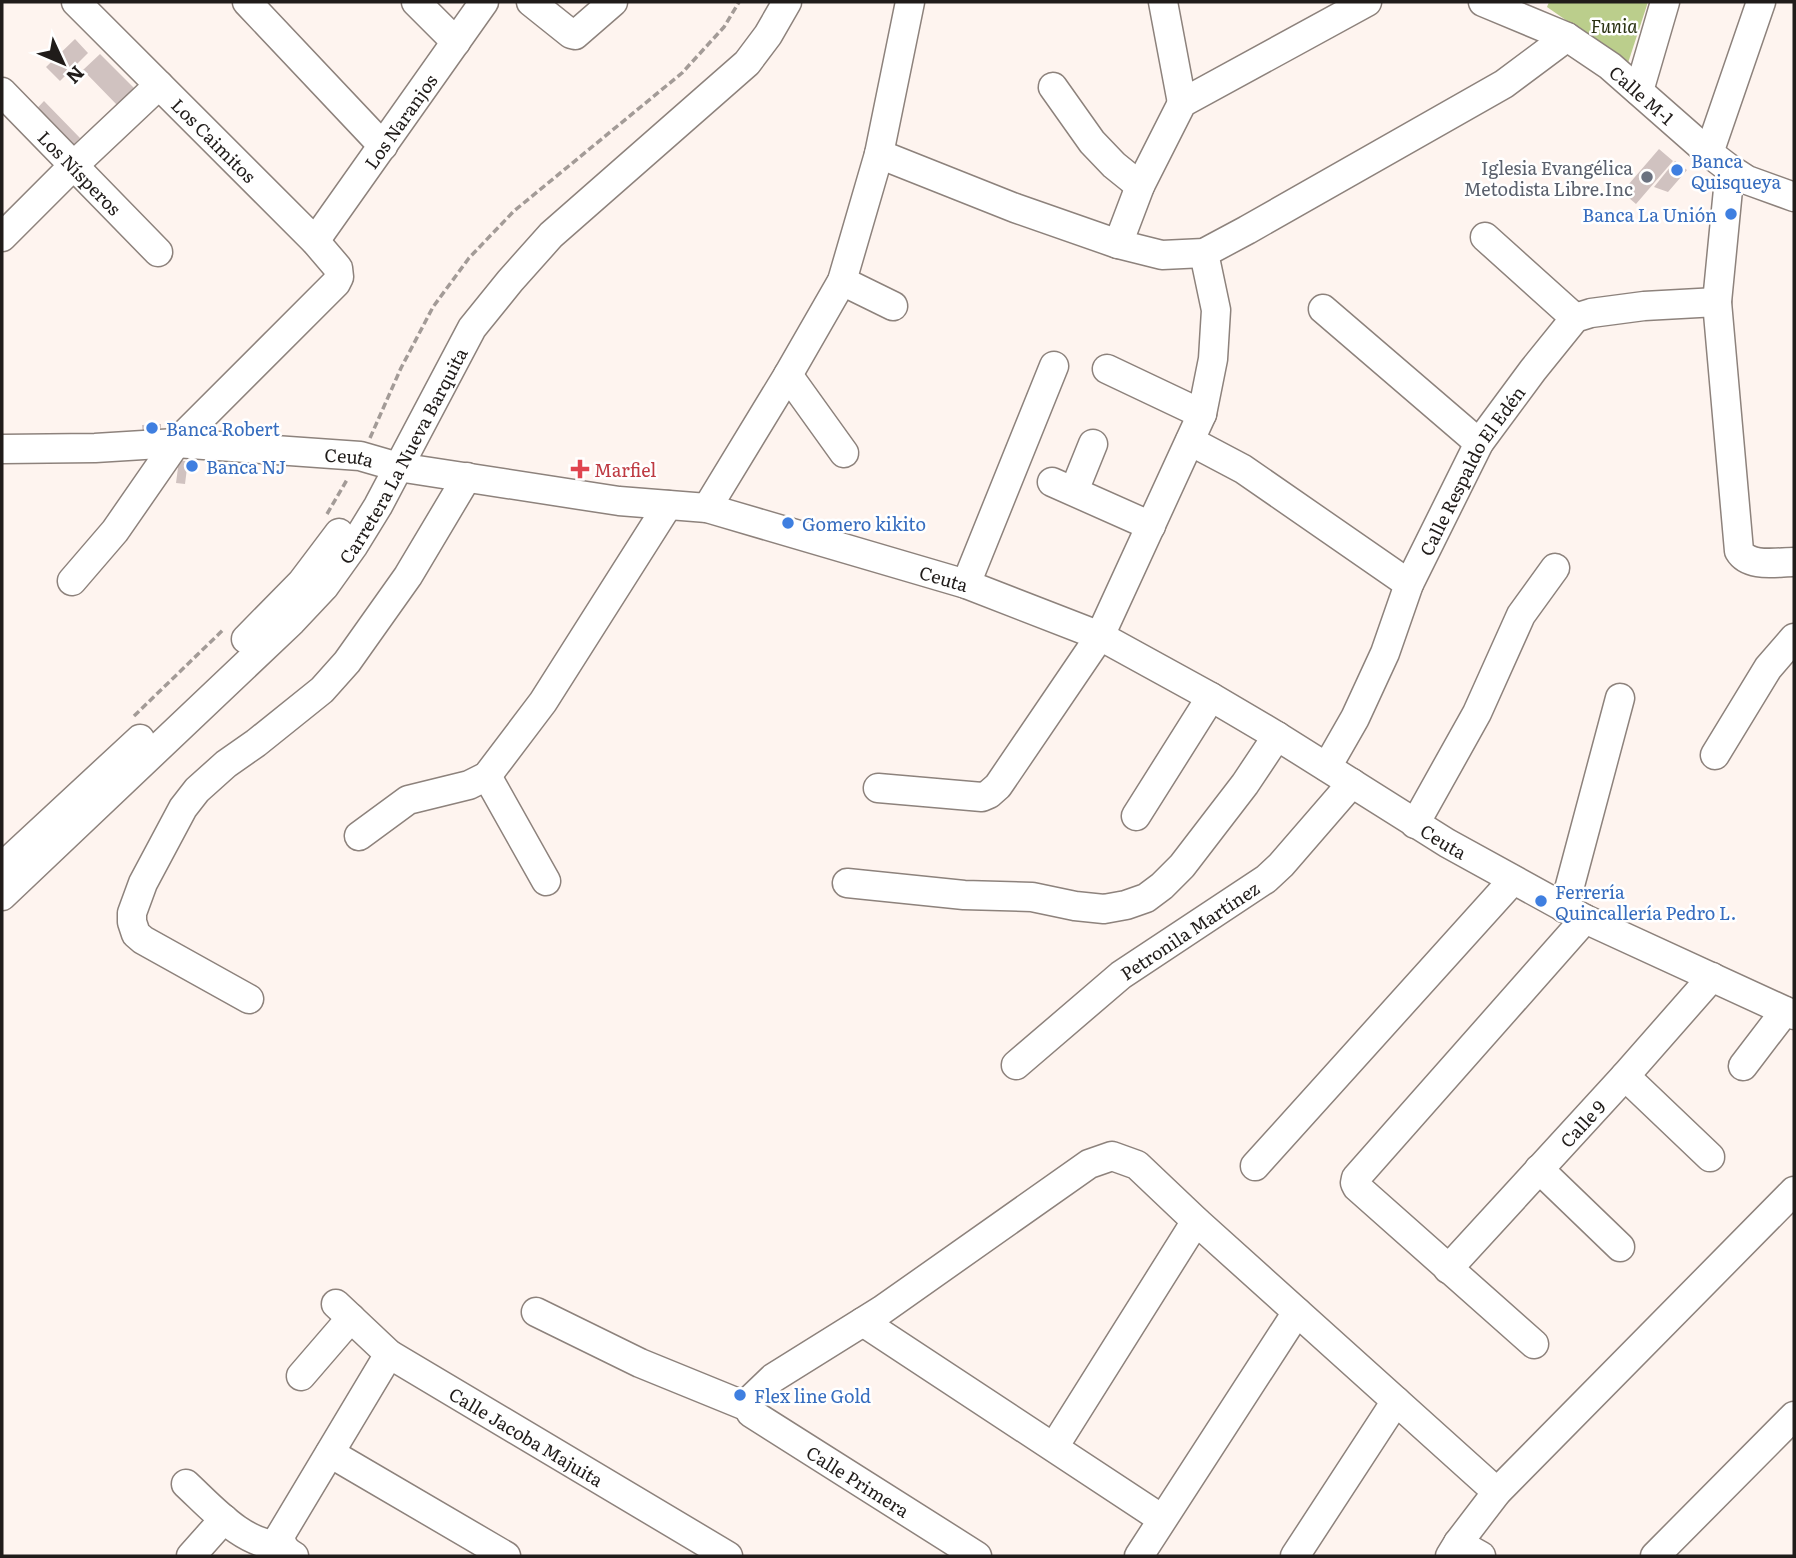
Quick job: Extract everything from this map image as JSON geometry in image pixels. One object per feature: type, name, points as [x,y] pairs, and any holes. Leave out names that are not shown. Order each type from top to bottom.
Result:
[{"type":"street","name":"Los Caimitos","points":[[76,2],[315,241],[338,268],[340,277],[336,283],[176,443]]},
{"type":"street","points":[[247,2],[383,146]]},
{"type":"street","points":[[416,2],[456,42]]},
{"type":"street","name":"Los Naranjos","points":[[315,241],[484,2]]},
{"type":"street","points":[[531,2],[575,35],[613,2]]},
{"type":"street","name":"Carretera La Nueva Barquita","points":[[2,867],[268,618],[302,582],[359,506],[380,462],[449,337],[491,277],[540,223],[726,59],[750,28],[765,2]]},
{"type":"street","name":"Carretera La Nueva Barquita","points":[[2,896],[292,621],[324,587],[372,516],[380,462],[472,328],[551,235],[747,64],[787,2]]},
{"type":"street","points":[[707,508],[842,281],[878,154],[910,2]]},
{"type":"street","points":[[1163,2],[1182,103]]},
{"type":"street","points":[[1118,244],[1140,186],[1182,103],[1367,2]]},
{"type":"street","name":"Calle M-1","points":[[1483,2],[1529,10],[1610,66],[1720,161],[1748,180],[1794,197]]},
{"type":"street","points":[[1639,91],[1665,2]]},
{"type":"street","points":[[1760,2],[1720,161],[1717,302],[1739,551],[1749,562],[1794,562]]},
{"type":"street","points":[[878,154],[1015,208],[1118,244],[1162,255],[1204,253],[1504,83],[1567,37]]},
{"type":"street","points":[[2,237],[159,85]]},
{"type":"street","points":[[1053,87],[1092,142],[1140,186]]},
{"type":"street","name":"Los Nísperos","points":[[2,92],[158,252]]},
{"type":"street","points":[[1485,237],[1575,318],[1591,313],[1644,306],[1717,302]]},
{"type":"street","points":[[878,788],[982,797],[989,794],[998,786],[1100,636],[1202,414],[1213,359],[1216,310],[1204,253]]},
{"type":"street","points":[[842,281],[893,306]]},
{"type":"street","points":[[1323,309],[1479,443]]},
{"type":"street","name":"Calle Respaldo El Edén","points":[[1327,766],[1355,718],[1385,653],[1409,584],[1479,443],[1575,318]]},
{"type":"street","points":[[966,584],[1054,366]]},
{"type":"street","points":[[1107,369],[1202,414]]},
{"type":"street","points":[[788,374],[844,453]]},
{"type":"street","points":[[1190,440],[1243,469],[1409,584]]},
{"type":"street","points":[[72,581],[115,531],[176,443]]},
{"type":"street","name":"Ceuta","points":[[2,449],[95,448],[176,443],[380,462],[619,500],[707,508],[966,584],[1100,636],[1211,697],[1327,766],[1415,824],[1575,914],[1790,1013]]},
{"type":"street","points":[[1093,444],[1063,487],[1152,526]]},
{"type":"street","points":[[248,999],[136,934],[132,913],[143,883],[183,808],[197,790],[226,764],[322,691],[347,662],[408,576],[467,477]]},
{"type":"street","points":[[359,836],[408,800],[469,785],[487,776],[543,702],[668,505]]},
{"type":"street","points":[[1415,824],[1477,713],[1521,615],[1555,568]]},
{"type":"street","points":[[1715,755],[1768,668],[1794,638]]},
{"type":"street","points":[[1136,816],[1211,697]]},
{"type":"street","points":[[1534,1344],[1355,1183],[1356,1178],[1575,914],[1620,698]]},
{"type":"street","points":[[847,883],[964,895],[1032,897],[1104,909],[1126,905],[1146,898],[1182,866],[1245,784],[1277,736]]},
{"type":"street","points":[[487,776],[545,881]]},
{"type":"street","name":"Petronila Martínez","points":[[1016,1065],[1121,975],[1266,879],[1282,865],[1352,783]]},
{"type":"street","points":[[1255,1166],[1513,880]]},
{"type":"street","name":"Calle 9","points":[[1448,1269],[1625,1076],[1712,976]]},
{"type":"street","points":[[1743,1066],[1790,1013]]},
{"type":"street","points":[[1625,1076],[1710,1157]]},
{"type":"street","points":[[749,1404],[773,1378],[882,1310],[1089,1164],[1112,1156],[1137,1165],[1497,1492]]},
{"type":"street","points":[[1539,1169],[1620,1247]]},
{"type":"street","points":[[1463,1552],[1497,1492],[1794,1191]]},
{"type":"street","points":[[1054,1447],[1196,1221]]},
{"type":"street","name":"Calle Jacoba Majuita","points":[[301,1376],[343,1311],[389,1354],[728,1556]]},
{"type":"street","name":"Calle Primera","points":[[536,1312],[640,1363],[749,1404],[751,1413],[977,1556]]},
{"type":"street","points":[[1139,1556],[1297,1312]]},
{"type":"street","points":[[863,1322],[1162,1519]]},
{"type":"street","points":[[288,1551],[280,1536],[389,1354]]},
{"type":"street","points":[[1296,1556],[1396,1401]]},
{"type":"street","points":[[1655,1556],[1794,1416]]},
{"type":"street","points":[[330,1453],[506,1556]]},
{"type":"street","points":[[186,1484],[224,1519],[252,1539],[288,1551]]},
{"type":"street","points":[[191,1556],[224,1519]]},
{"type":"path","points":[[326,516],[380,462],[401,368],[433,307],[469,258],[514,211],[682,73],[724,27],[739,2]]},
{"type":"path","points":[[135,716],[225,629]]},
{"type":"green space","name":"Funia","points":[[1549,2],[1648,2],[1628,63],[1547,7]]},
{"type":"building","points":[[75,39],[88,53],[60,81],[46,67]]},
{"type":"building","points":[[100,54],[135,89],[118,106],[83,70]]},
{"type":"building","points":[[44,101],[80,138],[64,154],[28,118]]},
{"type":"building","name":"Iglesia Evangélica Metodista Libre.Inc","points":[[1659,149],[1673,161],[1636,204],[1622,192]]},
{"type":"building","points":[[1675,161],[1687,170],[1668,192],[1654,187]]},
{"type":"building","name":"Banca Robert","points":[[161,424],[161,431],[143,438],[142,425]]},
{"type":"building","points":[[179,460],[196,463],[195,469],[187,468],[185,484],[176,483]]},
{"type":"place","name":"Banca Quisqueya","points":[[1677,170]]},
{"type":"place","name":"Iglesia Evangélica Metodista Libre.Inc","points":[[1647,177]]},
{"type":"place","name":"Banca La Unión","points":[[1731,214]]},
{"type":"place","name":"Banca Robert","points":[[152,428]]},
{"type":"place","name":"Banca NJ","points":[[192,466]]},
{"type":"place","name":"Marfiel","points":[[580,469]]},
{"type":"place","name":"Gomero kikito","points":[[788,523]]},
{"type":"place","name":"Ferrería Quincallería Pedro L.","points":[[1541,901]]},
{"type":"place","name":"Flex line Gold","points":[[740,1395]]}]
